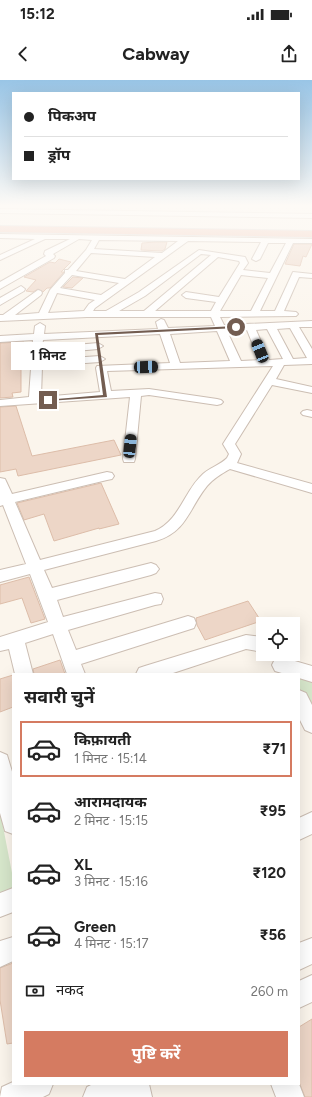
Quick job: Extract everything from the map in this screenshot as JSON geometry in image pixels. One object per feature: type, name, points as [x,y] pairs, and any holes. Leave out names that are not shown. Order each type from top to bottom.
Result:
[{"type":"street","points":[[0,259],[13,252]]},
{"type":"street","points":[[0,286],[51,256],[48,254],[49,252]]},
{"type":"street","points":[[106,396],[92,306],[166,252]]},
{"type":"street","points":[[0,339],[38,337],[94,322],[142,294],[197,253],[201,252]]},
{"type":"street","points":[[207,252],[244,261],[214,314]]},
{"type":"street","points":[[146,314],[223,252]]},
{"type":"street","points":[[256,260],[260,252]]},
{"type":"street","points":[[254,314],[285,252]]},
{"type":"street","points":[[35,400],[36,363],[41,318],[54,290],[68,272],[86,253],[163,255]]},
{"type":"street","points":[[86,253],[148,266]]},
{"type":"street","points":[[0,259],[33,267]]},
{"type":"street","points":[[68,272],[126,281]]},
{"type":"street","points":[[238,272],[274,276]]},
{"type":"street","points":[[278,314],[296,274],[312,275]]},
{"type":"street","points":[[60,282],[75,284]]},
{"type":"street","points":[[98,288],[113,290]]},
{"type":"street","points":[[0,302],[21,289]]},
{"type":"street","points":[[54,290],[102,298]]},
{"type":"street","points":[[2,318],[38,293]]},
{"type":"street","points":[[186,295],[222,300]]},
{"type":"street","points":[[108,314],[305,315]]},
{"type":"street","points":[[214,314],[237,364]]},
{"type":"street","points":[[159,315],[176,366]]},
{"type":"street","points":[[2,318],[41,318],[94,322],[164,331],[312,324]]},
{"type":"street","points":[[292,324],[312,358]]},
{"type":"street","points":[[250,326],[265,363]]},
{"type":"street","points":[[270,326],[286,362]]},
{"type":"street","points":[[299,336],[312,336]]},
{"type":"street","points":[[37,351],[98,346]]},
{"type":"street","points":[[36,363],[176,366],[312,361]]},
{"type":"street","points":[[0,576],[156,536],[169,530],[178,520],[200,486],[208,477],[229,465],[235,454],[229,444],[270,381],[286,362]]},
{"type":"street","points":[[270,381],[312,390]]},
{"type":"street","points":[[0,403],[106,396],[136,392],[163,394],[216,402]]},
{"type":"street","points":[[129,459],[136,392]]},
{"type":"street","points":[[229,465],[312,488]]},
{"type":"street","points":[[3,501],[107,476]]},
{"type":"street","points":[[0,482],[3,501],[35,566],[73,667],[188,623]]},
{"type":"street","points":[[47,596],[151,568]]},
{"type":"street","points":[[23,673],[7,642],[57,626],[155,599]]},
{"type":"street","points":[[151,673],[183,668],[246,642],[256,643]]},
{"type":"street","points":[[280,664],[312,674]]},
{"type":"street","points":[[300,701],[312,724]]},
{"type":"street","points":[[0,762],[3,787],[12,819]]},
{"type":"street","points":[[300,829],[312,824]]},
{"type":"street","points":[[0,905],[12,900]]},
{"type":"street","points":[[0,954],[12,949]]},
{"type":"street","points":[[300,956],[312,950]]},
{"type":"street","points":[[300,994],[312,988]]},
{"type":"street","points":[[12,1097],[37,1085]]},
{"type":"street","points":[[97,1097],[121,1085]]},
{"type":"street","points":[[135,1085],[138,1097]]},
{"type":"street","points":[[285,1085],[290,1097]]},
{"type":"green space","points":[[300,673],[312,677],[312,715],[300,692]]},
{"type":"green space","points":[[0,811],[12,873],[12,889],[0,895]]},
{"type":"building","points":[[290,252],[308,252],[306,257],[303,256],[300,266],[285,264]]},
{"type":"building","points":[[59,259],[71,262],[61,272],[64,272],[50,288],[47,288],[43,292],[38,289],[33,292],[26,291],[36,280],[24,277],[50,262],[55,263]]},
{"type":"building","points":[[73,277],[83,278],[72,288],[63,287]]},
{"type":"building","points":[[24,342],[25,369],[21,369],[21,392],[12,393],[13,397],[0,398],[0,343]]},
{"type":"building","points":[[16,406],[32,456],[114,440],[121,455],[18,476],[16,469],[0,472],[0,407]]},
{"type":"building","points":[[101,483],[119,524],[54,541],[44,514],[24,520],[17,503]]},
{"type":"building","points":[[29,577],[45,619],[31,623],[22,598],[0,604],[0,585]]},
{"type":"building","points":[[248,601],[258,617],[256,617],[256,623],[205,640],[197,625],[196,618]]},
{"type":"building","points":[[60,660],[65,673],[34,673],[33,669]]},
{"type":"building","points":[[12,675],[12,707],[0,712],[0,679]]},
{"type":"building","points":[[12,963],[12,1043],[7,1044],[0,1000],[0,968]]},
{"type":"building","points":[[312,1019],[312,1097],[305,1097],[300,1084],[300,1026]]},
{"type":"route","points":[[48,400],[106,396],[96,334],[236,327]]}]
